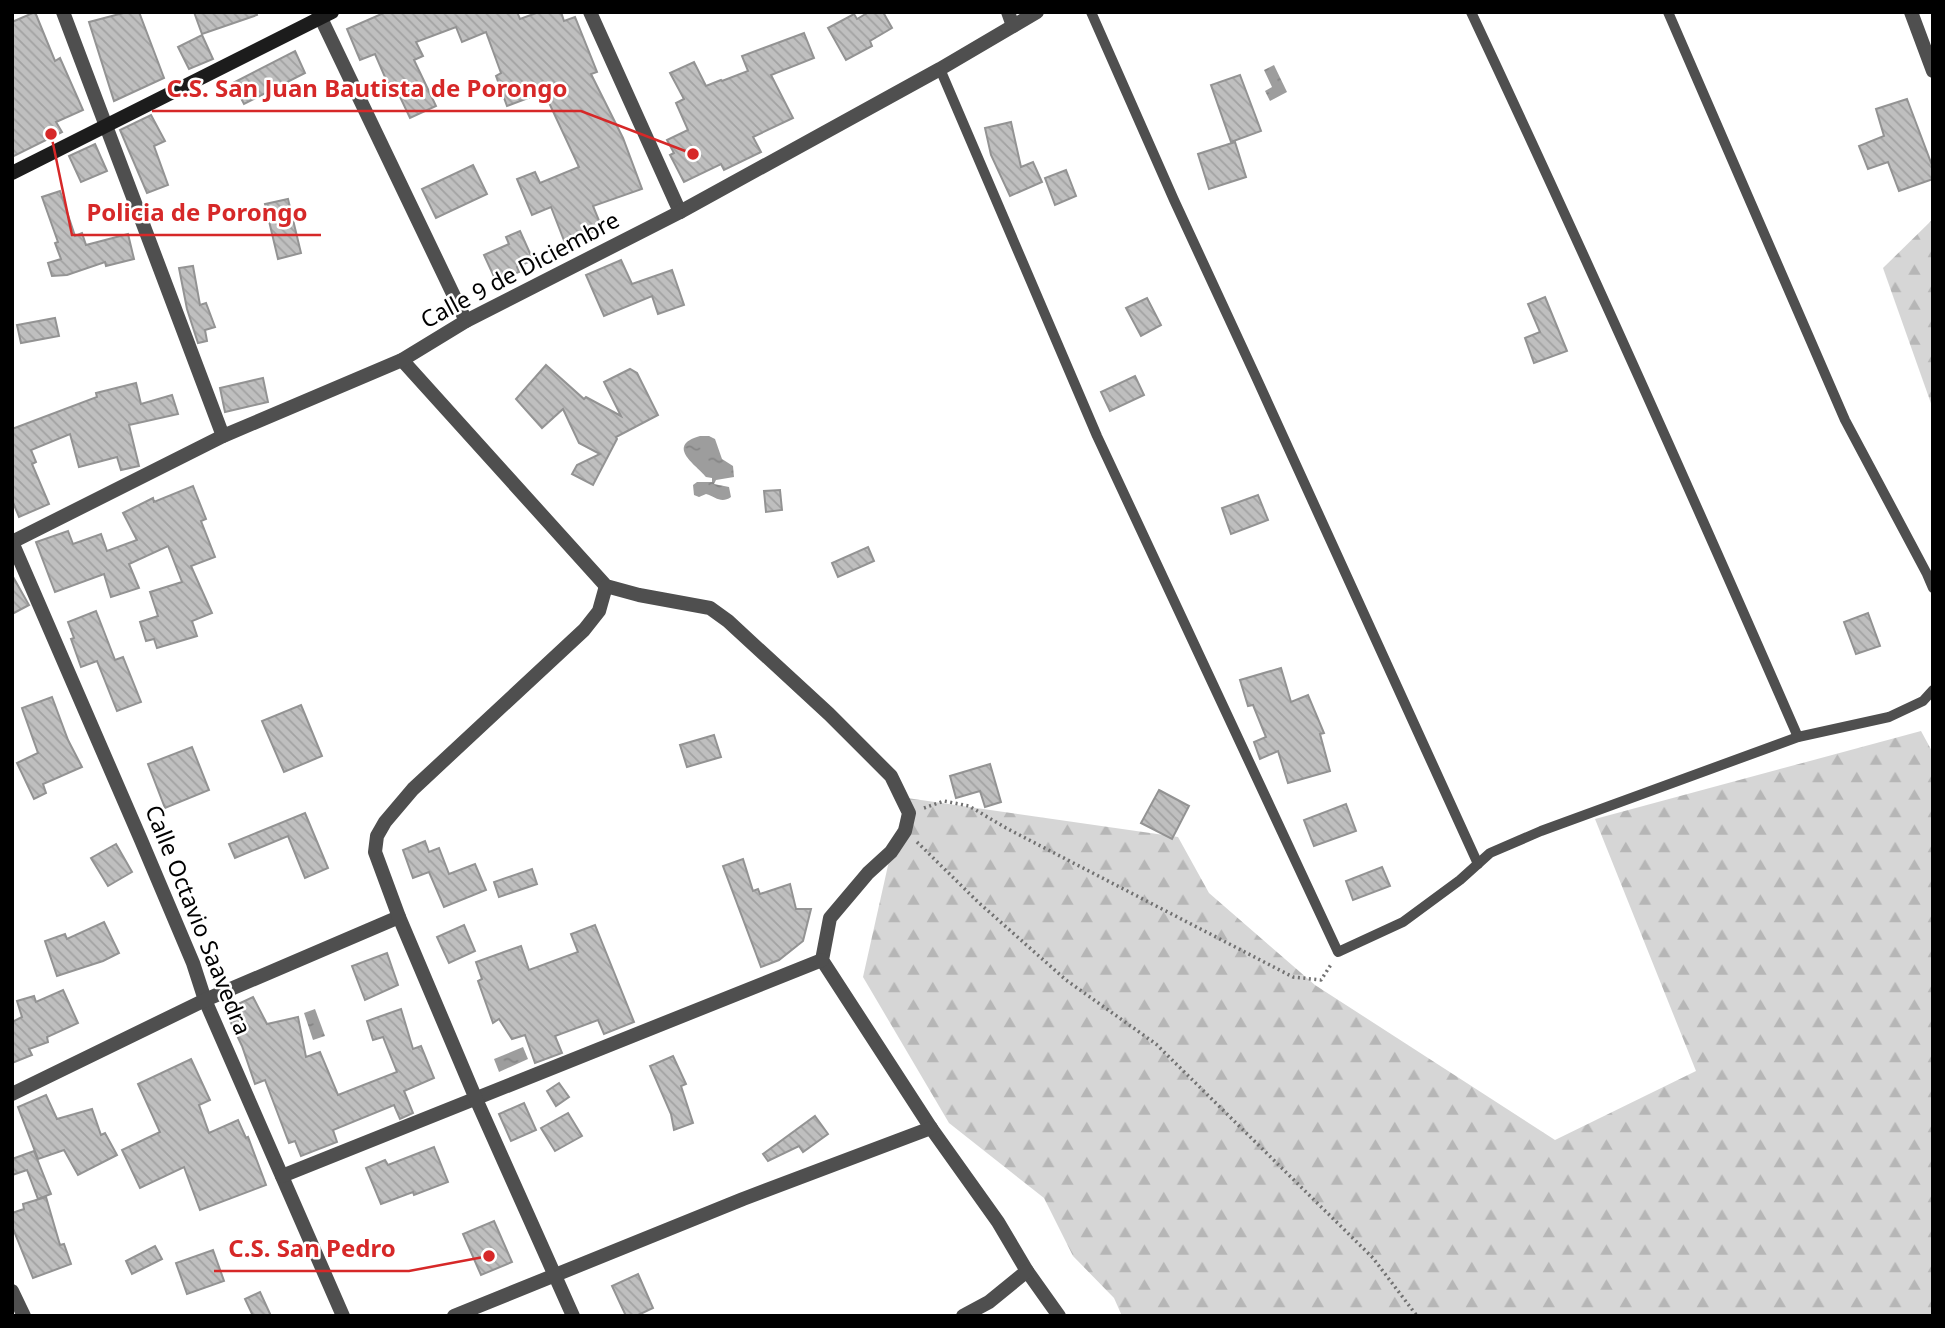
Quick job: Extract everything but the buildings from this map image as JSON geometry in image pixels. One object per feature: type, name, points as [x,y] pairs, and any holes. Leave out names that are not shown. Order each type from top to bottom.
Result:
[{"type":"main road","points":[[12,173],[324,14]]},
{"type":"street","points":[[62,12],[223,436]]},
{"type":"street","points":[[590,12],[680,212]]},
{"type":"street","points":[[1008,12],[1013,26]]},
{"type":"street","name":"Calle 9 de Diciembre","points":[[12,542],[223,436],[402,360],[466,321],[680,212],[940,69],[1037,12]]},
{"type":"street","points":[[1911,12],[1933,71]]},
{"type":"street","points":[[324,14],[466,321]]},
{"type":"street","points":[[402,360],[606,586],[710,608],[728,621],[829,714],[891,776],[909,813],[905,831],[891,852],[867,873],[830,918],[822,960],[931,1128],[998,1222],[1027,1271],[1059,1316]]},
{"type":"street","name":"Calle Octavio Saavedra","points":[[12,542],[193,963],[205,1000],[343,1316]]},
{"type":"street","points":[[573,1316],[476,1098],[399,916],[375,852],[377,836],[385,822],[413,789],[584,630],[599,611],[606,586]]},
{"type":"street","points":[[12,1094],[205,1000],[399,916]]},
{"type":"street","points":[[282,1176],[822,960]]},
{"type":"street","points":[[454,1316],[743,1199],[931,1128]]},
{"type":"street","points":[[963,1316],[989,1302],[1027,1271]]},
{"type":"street","points":[[12,1292],[24,1316]]},
{"type":"lane","points":[[1091,12],[1174,201],[1478,864]]},
{"type":"lane","points":[[1471,12],[1692,492],[1798,737]]},
{"type":"lane","points":[[1668,12],[1844,420],[1933,588]]},
{"type":"lane","points":[[940,69],[1097,436],[1338,952],[1403,922],[1460,880],[1490,853],[1541,831],[1798,737],[1889,717],[1923,701],[1933,690]]},
{"type":"path","points":[[909,813],[944,801],[969,806],[1006,828],[1293,977],[1321,980],[1338,952]]},
{"type":"path","points":[[905,831],[978,902],[1066,980],[1156,1044],[1373,1258],[1417,1316]]},
{"type":"green space","points":[[1933,219],[1933,409],[1883,268]]},
{"type":"green space","points":[[1921,731],[1933,753],[1933,1316],[1122,1316],[1114,1298],[1073,1256],[1044,1198],[949,1123],[863,977],[891,852],[907,798],[1178,837],[1209,893],[1315,985],[1555,1140],[1696,1071],[1595,819]]},
{"type":"water","points":[[1274,65],[1287,92],[1270,101],[1265,91],[1272,87],[1264,70]]},
{"type":"water","points":[[700,436],[715,439],[722,459],[733,466],[734,477],[716,480],[714,484],[729,487],[731,497],[727,499],[721,500],[706,494],[699,497],[694,495],[693,485],[697,482],[712,482],[712,478],[706,477],[691,462],[684,450],[690,440]]},
{"type":"water","points":[[315,1009],[325,1036],[313,1040],[304,1013]]},
{"type":"water","points":[[523,1047],[528,1059],[499,1072],[494,1059]]},
{"type":"place","name":"Policia de Porongo","points":[[51,134]]},
{"type":"place","name":"C.S. San Juan Bautista de Porongo","points":[[693,154]]},
{"type":"place","name":"C.S. San Pedro","points":[[489,1256]]}]
